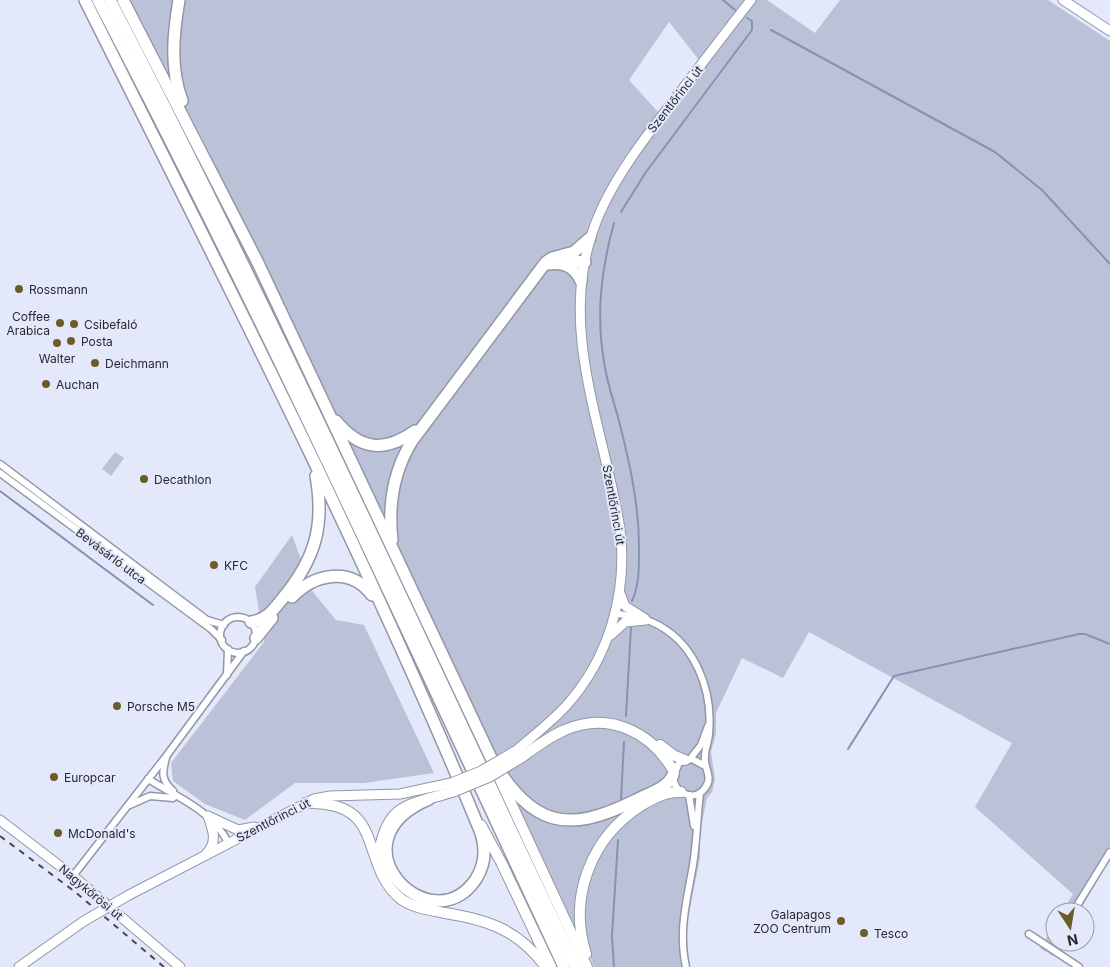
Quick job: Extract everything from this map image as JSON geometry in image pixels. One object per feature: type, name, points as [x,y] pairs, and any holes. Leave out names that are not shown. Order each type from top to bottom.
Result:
[{"type":"highway","points":[[84,0],[163,151],[306,444],[389,621],[483,839],[482,867],[474,882],[454,897],[436,900],[416,896],[400,884],[390,867],[386,849],[390,833],[400,816],[411,807],[428,799]]},
{"type":"highway","points":[[98,0],[174,146],[317,440],[564,967]]},
{"type":"highway","points":[[110,0],[184,142],[339,461],[576,967]]},
{"type":"highway","points":[[123,0],[210,167],[325,404],[492,760],[512,790],[521,800],[542,813],[566,820],[587,819],[610,812],[662,787],[673,773]]},
{"type":"highway","points":[[179,0],[173,44],[176,84],[183,106],[210,167]]},
{"type":"highway","points":[[393,550],[390,510],[394,483],[406,450],[543,265],[552,258],[570,254],[577,250],[590,238]]},
{"type":"highway","points":[[570,254],[585,262]]},
{"type":"highway","points":[[543,265],[556,260],[585,262]]},
{"type":"highway","points":[[543,265],[558,263],[568,265],[577,272],[581,281]]},
{"type":"highway","points":[[325,404],[351,436],[369,445],[389,445],[421,428]]},
{"type":"highway","points":[[251,622],[267,616],[296,583],[306,567],[315,545],[320,518],[320,496],[306,444]]},
{"type":"highway","points":[[256,638],[262,628],[300,589],[312,581],[325,576],[346,577],[363,584],[376,599],[389,621]]},
{"type":"main road","name":"Szentlőrinci út","points":[[520,753],[556,717],[574,696],[592,670],[608,639],[620,590],[622,554],[620,529],[585,367],[580,326],[581,281],[590,238],[605,199],[623,167],[751,0]]},
{"type":"main road","points":[[1064,0],[1110,32]]},
{"type":"main road","points":[[620,590],[625,606],[646,620]]},
{"type":"main road","points":[[608,639],[624,622],[646,620]]},
{"type":"main road","points":[[378,861],[380,840],[390,820],[408,804],[428,799],[453,787],[489,777],[520,753],[564,730],[586,724],[616,725],[631,729],[647,739],[660,751],[673,773]]},
{"type":"main road","points":[[647,739],[655,741],[673,755],[688,760]]},
{"type":"main road","points":[[492,760],[588,967]]},
{"type":"main road","name":"Szentlőrinci út","points":[[19,967],[84,921],[129,895],[305,803],[330,796],[400,794],[453,787]]},
{"type":"main road","points":[[588,967],[581,935],[580,905],[585,878],[596,853],[610,833],[633,812],[665,794],[685,794]]},
{"type":"main road","points":[[466,798],[502,864],[551,967]]},
{"type":"main road","points":[[305,803],[328,803],[356,817],[364,826],[388,884],[402,900],[432,911],[484,921],[509,931],[532,950],[546,967]]},
{"type":"main road","points":[[208,816],[238,830],[261,827]]},
{"type":"main road","points":[[202,858],[209,851],[214,838],[208,816]]},
{"type":"main road","name":"Nagykőrösi út","points":[[0,820],[73,876],[180,967]]},
{"type":"street","points":[[0,464],[207,620],[224,625],[237,617],[251,622],[255,629],[256,638],[252,646],[244,652],[73,876]]},
{"type":"street","name":"Bevásárló utca","points":[[0,473],[211,629],[222,640]]},
{"type":"street","points":[[615,613],[646,620],[674,637],[694,661],[707,694],[709,725],[705,766]]},
{"type":"street","points":[[224,625],[222,640],[228,649],[227,676]]},
{"type":"street","points":[[228,649],[244,652]]},
{"type":"street","points":[[695,832],[685,794],[674,785],[673,773],[678,765],[688,760],[701,744],[709,725]]},
{"type":"street","points":[[167,755],[163,777],[166,785],[181,799]]},
{"type":"street","points":[[686,967],[682,926],[694,863],[695,832],[700,793],[709,781],[709,774],[705,766],[698,760],[688,760]]},
{"type":"street","name":"Szentlőrinci út","points":[[148,779],[208,816],[222,831],[228,844]]},
{"type":"street","points":[[685,794],[700,793]]},
{"type":"street","points":[[127,807],[150,796],[181,799]]},
{"type":"street","points":[[1079,902],[1110,852]]},
{"type":"street","points":[[1029,934],[1045,944]]},
{"type":"street","points":[[1056,952],[1078,967]]},
{"type":"shaded area","points":[[131,0],[767,0],[815,33],[840,0],[1048,0],[1110,41],[1110,859],[1085,902],[1068,902],[1073,894],[975,807],[1012,743],[809,632],[783,678],[742,658],[716,713],[716,734],[711,752],[715,779],[712,792],[707,798],[700,832],[700,858],[685,932],[690,967],[594,967],[586,945],[577,931],[537,849],[300,342],[204,142]],"holes":[[[669,22],[699,60],[658,112],[629,80]]]},
{"type":"shaded area","points":[[115,452],[124,458],[111,476],[102,469]]},
{"type":"shaded area","points":[[292,535],[313,592],[336,620],[364,625],[434,773],[364,783],[295,783],[245,820],[205,804],[173,781],[171,763],[264,642],[255,587]]},
{"type":"shaded area","points":[[1045,940],[1045,951],[1040,948]]},
{"type":"shaded area","points":[[1046,952],[1055,952],[1053,956]]},
{"type":"waterway","points":[[723,0],[735,10]]},
{"type":"waterway","points":[[621,212],[646,172],[752,30],[752,21],[747,18]]},
{"type":"waterway","points":[[771,30],[995,152],[1042,190],[1110,264]]},
{"type":"waterway","points":[[614,223],[603,275],[600,327],[605,370],[627,454],[638,520],[639,565],[632,601]]},
{"type":"waterway","points":[[0,491],[153,605]]},
{"type":"waterway","points":[[626,716],[631,627]]},
{"type":"waterway","points":[[848,749],[894,676],[1079,634],[1085,634],[1110,644]]},
{"type":"waterway","points":[[621,799],[624,742]]},
{"type":"waterway","points":[[614,967],[612,936],[618,840]]},
{"type":"railway","points":[[0,836],[74,891],[164,967]]},
{"type":"place","name":"Rossmann","points":[[19,289]]},
{"type":"place","name":"Coffee Arabica","points":[[60,323]]},
{"type":"place","name":"Csibefaló","points":[[74,324]]},
{"type":"place","name":"Posta","points":[[71,341]]},
{"type":"place","name":"Walter","points":[[57,343]]},
{"type":"place","name":"Deichmann","points":[[95,363]]},
{"type":"place","name":"Auchan","points":[[46,384]]},
{"type":"place","name":"Decathlon","points":[[144,479]]},
{"type":"place","name":"KFC","points":[[214,565]]},
{"type":"place","name":"Porsche M5","points":[[117,706]]},
{"type":"place","name":"Europcar","points":[[54,777]]},
{"type":"place","name":"McDonald's","points":[[58,833]]},
{"type":"place","name":"Galapagos ZOO Centrum","points":[[841,921]]},
{"type":"place","name":"Tesco","points":[[864,933]]}]
